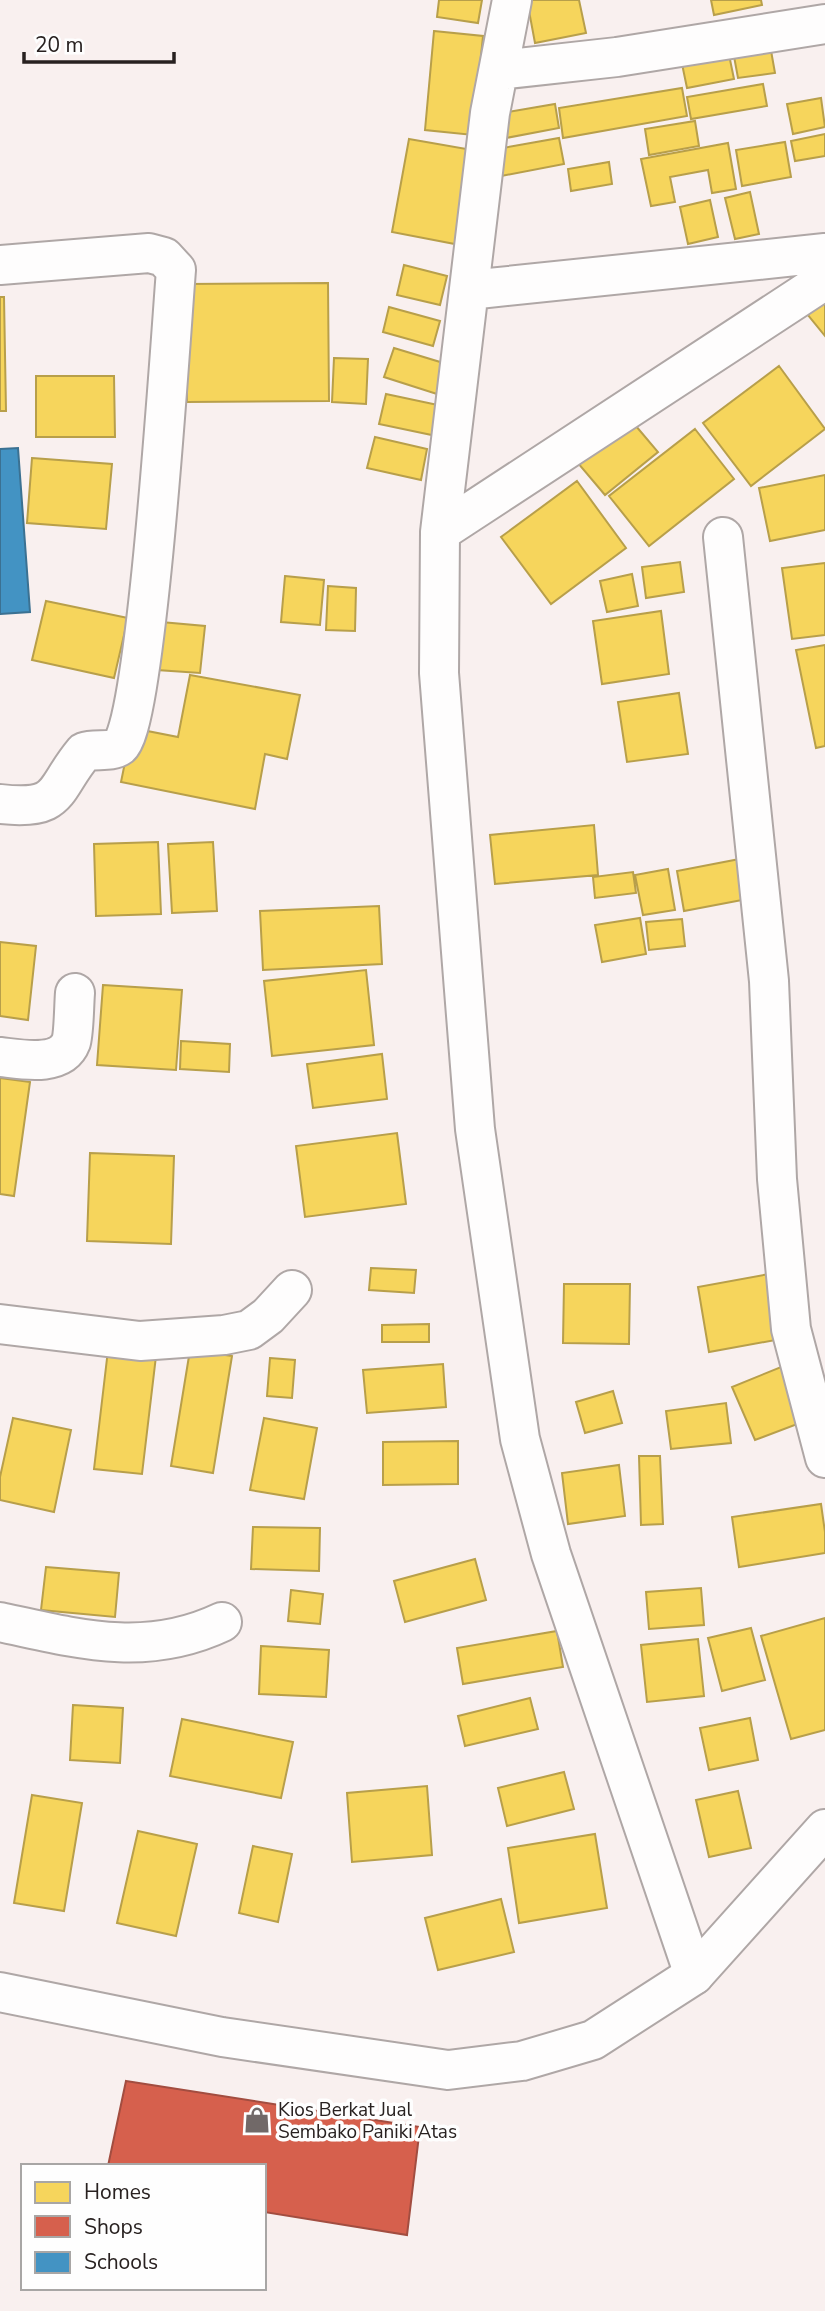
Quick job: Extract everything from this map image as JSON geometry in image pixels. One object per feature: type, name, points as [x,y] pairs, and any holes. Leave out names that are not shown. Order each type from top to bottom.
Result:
[{"type":"street","points":[[512,0],[490,113],[440,533],[439,673],[475,1129],[520,1439],[551,1554],[694,1975]]},
{"type":"street","points":[[499,70],[617,57],[825,24]]},
{"type":"street","points":[[0,265],[149,253],[164,257],[176,270],[148,614],[134,709],[125,739],[120,747],[84,752],[50,801],[27,805],[0,804]]},
{"type":"street","points":[[469,290],[825,253]]},
{"type":"street","points":[[440,533],[825,280]]},
{"type":"street","points":[[723,537],[769,981],[777,1179],[791,1329],[825,1458]]},
{"type":"street","points":[[0,1057],[39,1060],[63,1052],[71,1042],[75,993]]},
{"type":"street","points":[[0,1324],[140,1341],[224,1335],[249,1330],[268,1316],[292,1290]]},
{"type":"street","points":[[0,1622],[112,1644],[195,1635],[222,1622]]},
{"type":"street","points":[[0,1993],[222,2037],[448,2070],[522,2061],[593,2040],[694,1975],[825,1829]]},
{"type":"building: Homes","points":[[439,0],[482,0],[478,23],[437,17]]},
{"type":"building: Homes","points":[[527,0],[579,0],[586,33],[535,43]]},
{"type":"building: Homes","points":[[711,0],[761,0],[762,5],[714,15]]},
{"type":"building: Homes","points":[[434,31],[483,36],[473,135],[425,130]]},
{"type":"building: Homes","points":[[770,45],[775,73],[738,78],[733,51]]},
{"type":"building: Homes","points":[[728,50],[734,79],[687,88],[681,59]]},
{"type":"building: Homes","points":[[763,84],[767,106],[691,119],[687,97]]},
{"type":"building: Homes","points":[[682,88],[687,116],[563,138],[559,108]]},
{"type":"building: Homes","points":[[821,98],[825,127],[793,134],[787,104]]},
{"type":"building: Homes","points":[[555,104],[559,128],[506,138],[502,113]]},
{"type":"building: Homes","points":[[695,121],[699,146],[649,155],[645,129]]},
{"type":"building: Homes","points":[[825,134],[825,156],[795,161],[791,141]]},
{"type":"building: Homes","points":[[559,138],[564,164],[496,177],[491,150]]},
{"type":"building: Homes","points":[[409,139],[478,151],[460,245],[392,232]]},
{"type":"building: Homes","points":[[785,142],[791,177],[742,186],[736,150]]},
{"type":"building: Homes","points":[[728,143],[736,189],[712,193],[708,170],[670,177],[675,202],[651,206],[641,159]]},
{"type":"building: Homes","points":[[609,162],[612,184],[571,191],[568,169]]},
{"type":"building: Homes","points":[[750,192],[759,234],[735,239],[725,198]]},
{"type":"building: Homes","points":[[710,200],[718,237],[688,244],[680,207]]},
{"type":"building: Homes","points":[[404,265],[447,276],[440,305],[397,295]]},
{"type":"building: Homes","points":[[328,283],[329,401],[187,402],[186,284]]},
{"type":"building: Homes","points":[[0,297],[4,297],[6,411],[0,411]]},
{"type":"building: Homes","points":[[825,299],[825,336],[807,314]]},
{"type":"building: Homes","points":[[389,307],[440,321],[433,346],[383,332]]},
{"type":"building: Homes","points":[[394,348],[450,365],[440,395],[384,377]]},
{"type":"building: Homes","points":[[334,358],[368,359],[366,404],[332,402]]},
{"type":"building: Homes","points":[[779,366],[825,429],[751,486],[703,423]]},
{"type":"building: Homes","points":[[36,376],[114,376],[115,437],[36,437]]},
{"type":"building: Homes","points":[[386,394],[452,408],[446,438],[379,424]]},
{"type":"building: Homes","points":[[630,419],[658,452],[605,495],[577,462]]},
{"type":"building: Homes","points":[[695,429],[734,479],[649,546],[609,496]]},
{"type":"building: Homes","points":[[375,437],[427,449],[421,480],[367,468]]},
{"type":"building: Homes","points":[[32,458],[112,464],[106,529],[27,523]]},
{"type":"building: Homes","points":[[825,475],[825,530],[770,541],[759,488]]},
{"type":"building: Homes","points":[[577,481],[626,548],[551,604],[501,537]]},
{"type":"building: Homes","points":[[680,562],[684,592],[646,598],[642,567]]},
{"type":"building: Homes","points":[[825,563],[825,635],[792,639],[782,568]]},
{"type":"building: Homes","points":[[632,574],[638,606],[607,612],[600,581]]},
{"type":"building: Homes","points":[[285,576],[324,580],[320,625],[281,622]]},
{"type":"building: Homes","points":[[328,586],[356,588],[355,631],[326,630]]},
{"type":"building: Homes","points":[[46,601],[128,618],[114,678],[32,660]]},
{"type":"building: Homes","points":[[661,611],[669,674],[602,684],[593,621]]},
{"type":"building: Homes","points":[[161,622],[205,626],[200,673],[157,670]]},
{"type":"building: Homes","points":[[825,645],[825,746],[816,748],[796,650]]},
{"type":"building: Homes","points":[[190,675],[300,695],[287,759],[265,754],[255,809],[121,782],[132,728],[178,737]]},
{"type":"building: Homes","points":[[679,693],[688,754],[627,762],[618,702]]},
{"type":"building: Homes","points":[[594,825],[598,875],[495,884],[490,835]]},
{"type":"building: Homes","points":[[158,842],[161,914],[96,916],[94,844]]},
{"type":"building: Homes","points":[[213,842],[217,911],[172,913],[168,844]]},
{"type":"building: Homes","points":[[750,857],[758,897],[684,911],[677,871]]},
{"type":"building: Homes","points":[[668,869],[675,910],[643,915],[635,875]]},
{"type":"building: Homes","points":[[633,872],[636,893],[595,898],[593,877]]},
{"type":"building: Homes","points":[[379,906],[382,964],[263,970],[260,911]]},
{"type":"building: Homes","points":[[640,918],[646,954],[602,962],[595,925]]},
{"type":"building: Homes","points":[[682,919],[685,946],[649,950],[646,922]]},
{"type":"building: Homes","points":[[0,942],[36,946],[28,1020],[0,1016]]},
{"type":"building: Homes","points":[[366,970],[374,1045],[272,1056],[264,981]]},
{"type":"building: Homes","points":[[103,985],[182,990],[176,1070],[97,1065]]},
{"type":"building: Homes","points":[[181,1041],[230,1044],[229,1072],[180,1069]]},
{"type":"building: Homes","points":[[382,1054],[387,1099],[313,1108],[307,1064]]},
{"type":"building: Homes","points":[[0,1078],[30,1082],[14,1196],[0,1194]]},
{"type":"building: Homes","points":[[397,1133],[406,1204],[305,1217],[296,1146]]},
{"type":"building: Homes","points":[[90,1153],[174,1156],[171,1244],[87,1241]]},
{"type":"building: Homes","points":[[371,1268],[416,1270],[414,1293],[369,1290]]},
{"type":"building: Homes","points":[[769,1274],[781,1339],[709,1352],[698,1287]]},
{"type":"building: Homes","points":[[564,1284],[630,1284],[629,1344],[563,1343]]},
{"type":"building: Homes","points":[[429,1324],[429,1342],[382,1342],[382,1325]]},
{"type":"building: Homes","points":[[108,1350],[156,1356],[142,1474],[94,1469]]},
{"type":"building: Homes","points":[[190,1350],[232,1356],[213,1473],[171,1466]]},
{"type":"building: Homes","points":[[270,1358],[295,1360],[292,1398],[267,1396]]},
{"type":"building: Homes","points":[[443,1364],[446,1407],[367,1413],[363,1370]]},
{"type":"building: Homes","points":[[786,1365],[808,1420],[755,1440],[732,1387]]},
{"type":"building: Homes","points":[[613,1391],[622,1423],[585,1433],[576,1402]]},
{"type":"building: Homes","points":[[726,1403],[731,1443],[671,1449],[666,1411]]},
{"type":"building: Homes","points":[[13,1418],[71,1430],[54,1512],[0,1500],[0,1477]]},
{"type":"building: Homes","points":[[264,1418],[317,1428],[304,1499],[250,1490]]},
{"type":"building: Homes","points":[[458,1441],[458,1484],[383,1485],[383,1442]]},
{"type":"building: Homes","points":[[639,1456],[660,1456],[663,1524],[641,1525]]},
{"type":"building: Homes","points":[[619,1465],[625,1516],[568,1524],[562,1473]]},
{"type":"building: Homes","points":[[821,1504],[825,1553],[739,1567],[732,1517]]},
{"type":"building: Homes","points":[[253,1527],[320,1528],[319,1571],[251,1569]]},
{"type":"building: Homes","points":[[475,1559],[486,1600],[405,1622],[394,1581]]},
{"type":"building: Homes","points":[[46,1567],[119,1573],[115,1617],[41,1610]]},
{"type":"building: Homes","points":[[701,1588],[704,1625],[649,1629],[646,1592]]},
{"type":"building: Homes","points":[[291,1590],[323,1594],[320,1624],[288,1621]]},
{"type":"building: Homes","points":[[825,1618],[825,1730],[791,1739],[761,1636]]},
{"type":"building: Homes","points":[[751,1628],[765,1680],[722,1691],[708,1638]]},
{"type":"building: Homes","points":[[557,1631],[563,1667],[463,1684],[457,1648]]},
{"type":"building: Homes","points":[[698,1639],[704,1696],[647,1702],[641,1645]]},
{"type":"building: Homes","points":[[261,1646],[329,1650],[326,1697],[259,1694]]},
{"type":"building: Homes","points":[[530,1698],[538,1729],[465,1746],[458,1716]]},
{"type":"building: Homes","points":[[73,1705],[123,1708],[120,1763],[70,1760]]},
{"type":"building: Homes","points":[[750,1718],[758,1760],[709,1770],[700,1728]]},
{"type":"building: Homes","points":[[182,1719],[293,1742],[281,1798],[170,1776]]},
{"type":"building: Homes","points":[[564,1772],[574,1809],[507,1826],[498,1788]]},
{"type":"building: Homes","points":[[427,1786],[432,1855],[352,1862],[347,1793]]},
{"type":"building: Homes","points":[[738,1791],[751,1848],[709,1857],[696,1800]]},
{"type":"building: Homes","points":[[32,1795],[82,1803],[64,1911],[14,1903]]},
{"type":"building: Homes","points":[[138,1831],[197,1844],[176,1936],[117,1923]]},
{"type":"building: Homes","points":[[595,1834],[607,1908],[519,1923],[508,1848]]},
{"type":"building: Homes","points":[[253,1846],[292,1854],[278,1922],[239,1913]]},
{"type":"building: Homes","points":[[501,1899],[514,1952],[438,1970],[425,1918]]},
{"type":"building: Shops","points":[[126,2081],[420,2127],[407,2235],[266,2212],[266,2164],[108,2164]]},
{"type":"building: Schools","points":[[18,448],[30,612],[0,614],[0,449]]},
{"type":"place","name":"Kios Berkat Jual Sembako Paniki Atas","points":[[257,2120]]}]
